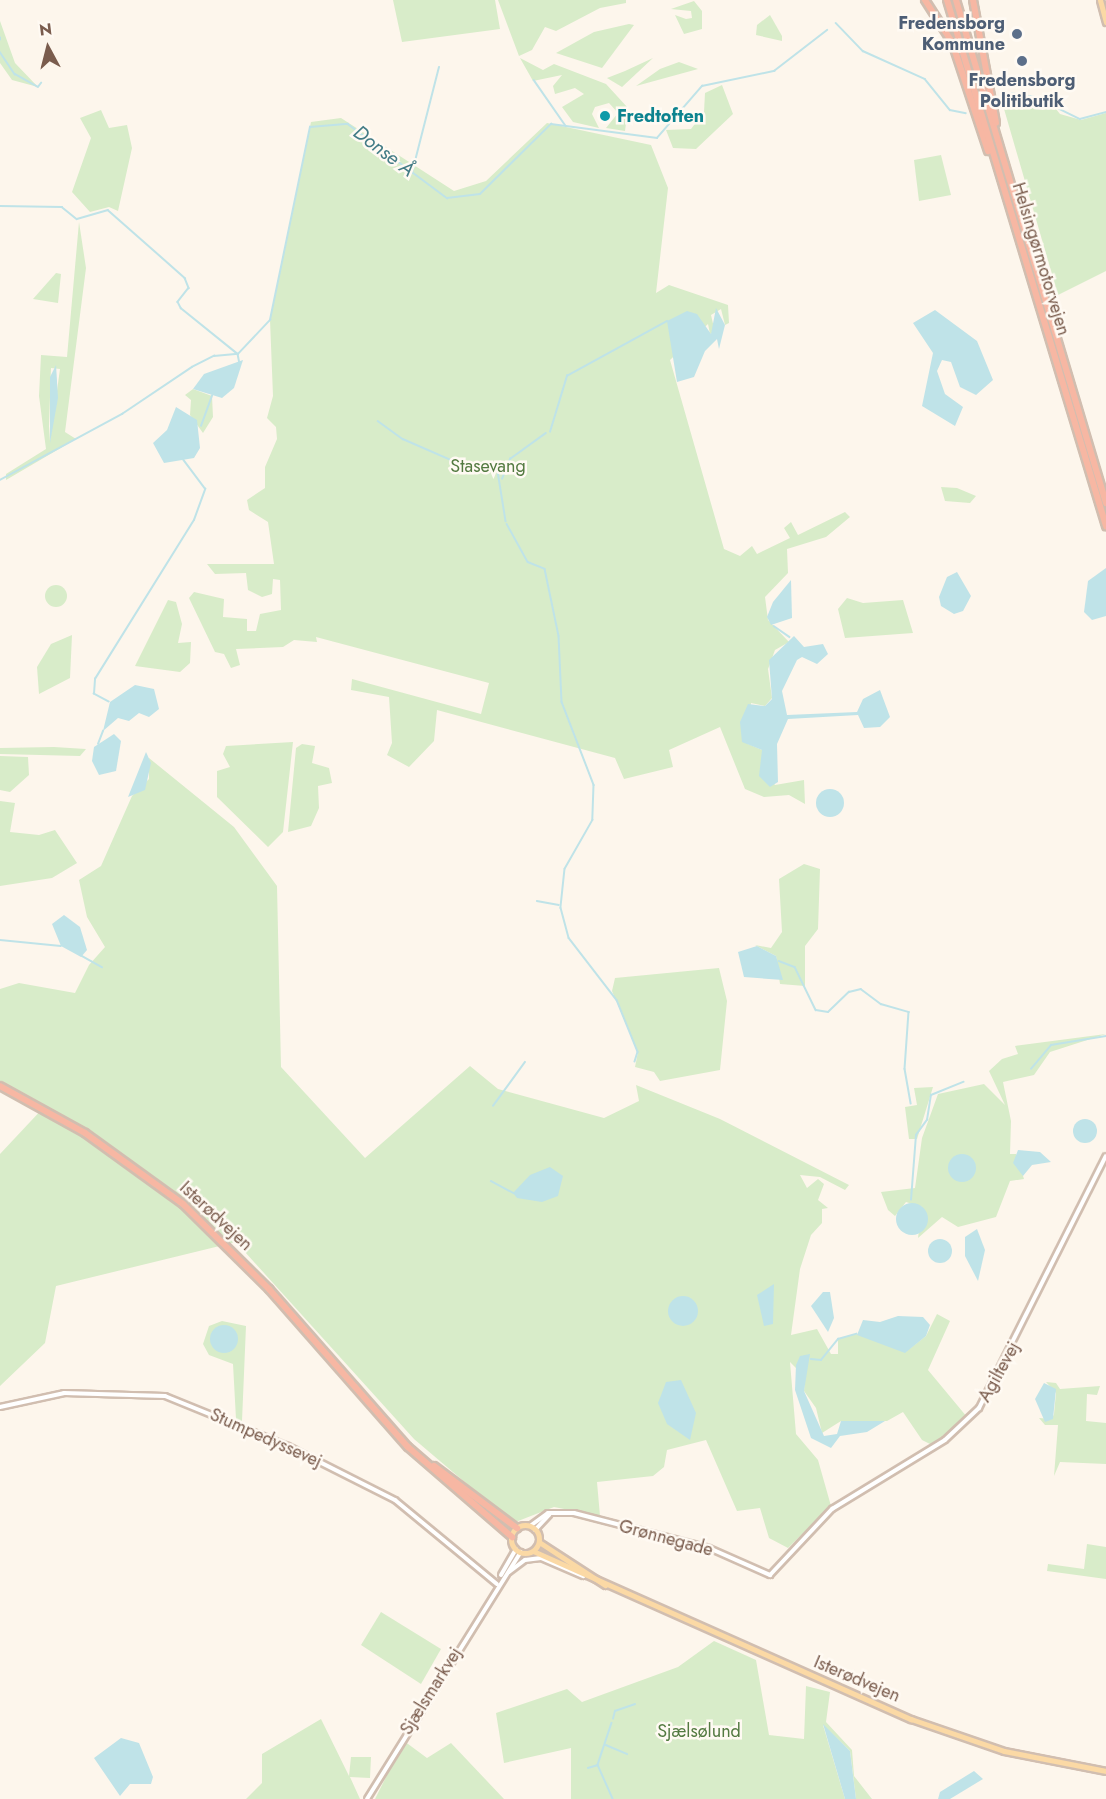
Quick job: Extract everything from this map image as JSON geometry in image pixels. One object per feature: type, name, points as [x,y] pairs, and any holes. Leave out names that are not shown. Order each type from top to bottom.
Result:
[{"type":"highway","points":[[925,0],[952,42],[1002,182]]},
{"type":"highway","name":"Helsingørmotorvejen","points":[[947,0],[1106,526]]},
{"type":"highway","name":"Helsingørmotorvejen","points":[[956,0],[1106,503]]},
{"type":"highway","points":[[973,0],[1002,156]]},
{"type":"highway","name":"Isterødvejen","points":[[0,1086],[85,1133],[183,1204],[269,1289],[375,1411],[422,1460],[512,1537]]},
{"type":"highway","name":"Isterødvejen","points":[[375,1411],[437,1468],[517,1528]]},
{"type":"main road","points":[[1100,0],[1106,22]]},
{"type":"main road","points":[[517,1528],[533,1528],[539,1542],[533,1551],[518,1551],[512,1537],[517,1528]]},
{"type":"main road","name":"Isterødvejen","points":[[539,1542],[607,1586]]},
{"type":"main road","name":"Isterødvejen","points":[[533,1551],[583,1576],[946,1732],[1015,1753],[1106,1771]]},
{"type":"street","name":"Agiltevej","points":[[768,1576],[832,1509],[945,1440],[979,1408],[1106,1156]]},
{"type":"street","name":"Stumpedyssevej","points":[[0,1407],[64,1393],[165,1396],[288,1446],[395,1500],[499,1583]]},
{"type":"street","name":"Grønnegade","points":[[533,1528],[560,1512],[708,1548],[768,1576]]},
{"type":"street","name":"Sjælsmarkvej","points":[[367,1799],[518,1551]]},
{"type":"street","name":"Sjælsmarkvej","points":[[499,1583],[520,1563],[536,1558],[583,1576]]},
{"type":"green space","points":[[393,0],[495,0],[500,29],[402,42]]},
{"type":"green space","points":[[498,0],[626,0],[626,3],[600,8],[556,31],[545,27],[532,50],[519,56]]},
{"type":"green space","points":[[694,1],[702,11],[702,29],[684,34],[675,15],[686,19],[692,18],[691,11],[671,9]]},
{"type":"green space","points":[[770,15],[782,36],[782,41],[756,35],[757,25]]},
{"type":"green space","points":[[0,21],[15,63],[38,87],[12,80],[0,63]]},
{"type":"green space","points":[[629,24],[634,25],[602,68],[556,53],[594,32]]},
{"type":"green space","points":[[520,58],[543,70],[554,64],[606,84],[628,108],[625,131],[606,128],[618,113],[609,103],[595,107],[592,114],[599,128],[573,122],[562,107],[584,94],[575,88],[555,94],[553,86],[562,75],[533,81]]},
{"type":"green space","points":[[653,58],[622,87],[607,78],[625,71]]},
{"type":"green space","points":[[679,62],[698,69],[636,86],[660,69]]},
{"type":"green space","points":[[722,85],[733,114],[696,149],[673,148],[666,130],[691,129],[704,112],[705,93]]},
{"type":"green space","points":[[1047,98],[1060,114],[1081,120],[1106,113],[1106,271],[1058,295],[1002,102],[1043,110]]},
{"type":"green space","points":[[101,110],[109,128],[127,125],[132,148],[118,211],[109,207],[90,212],[72,192],[91,138],[80,118]]},
{"type":"green space","name":"Stasevang","points":[[341,118],[454,191],[486,181],[547,123],[651,145],[668,188],[656,293],[669,285],[728,305],[729,323],[725,325],[721,309],[711,315],[715,332],[710,334],[708,324],[670,360],[724,549],[740,556],[752,546],[757,554],[790,538],[784,528],[791,522],[798,535],[845,512],[850,517],[826,537],[787,549],[788,573],[765,597],[768,620],[789,642],[775,650],[768,669],[772,698],[765,706],[751,703],[748,744],[762,750],[762,769],[775,785],[804,780],[805,804],[789,795],[764,797],[745,789],[720,727],[669,750],[673,767],[624,779],[615,758],[437,710],[434,741],[409,767],[387,755],[392,743],[389,697],[351,690],[352,679],[481,714],[489,683],[316,637],[317,642],[294,640],[283,647],[236,649],[240,665],[231,668],[224,654],[215,652],[189,598],[194,592],[224,599],[223,617],[247,619],[247,631],[256,631],[260,614],[281,610],[280,580],[273,579],[272,594],[262,597],[248,590],[246,573],[215,574],[207,564],[274,564],[268,522],[249,510],[247,500],[265,488],[265,467],[277,439],[276,427],[267,418],[273,396],[270,320],[311,122]]},
{"type":"green space","points":[[941,155],[951,195],[919,201],[914,160]]},
{"type":"green space","points":[[79,222],[86,268],[65,432],[76,439],[6,480],[6,474],[46,449],[39,396],[41,355],[67,357]],"holes":[[[51,368],[60,369],[50,441]]]},
{"type":"green space","points":[[56,273],[61,274],[58,303],[33,299]]},
{"type":"green space","points":[[193,389],[212,396],[213,417],[203,433],[190,415],[191,400],[185,395]]},
{"type":"green space","points":[[941,487],[957,488],[976,496],[970,503],[945,501]]},
{"type":"green space","points":[[56,585],[64,588],[67,596],[64,604],[56,607],[48,604],[45,596],[48,588]]},
{"type":"green space","points":[[847,598],[863,603],[903,600],[913,633],[845,638],[838,609]]},
{"type":"green space","points":[[168,600],[176,602],[182,624],[178,643],[191,642],[190,663],[180,672],[135,666]]},
{"type":"green space","points":[[72,635],[70,678],[39,694],[37,667],[51,644]]},
{"type":"green space","points":[[293,742],[283,832],[268,847],[217,797],[217,771],[230,767],[223,754],[226,746]]},
{"type":"green space","points":[[302,744],[315,746],[312,763],[329,768],[332,783],[318,786],[319,808],[311,826],[288,832],[296,748]]},
{"type":"green space","points":[[0,748],[86,749],[80,756],[0,754]]},
{"type":"green space","points":[[0,756],[28,757],[29,775],[10,792],[0,790]]},
{"type":"green space","points":[[149,758],[234,827],[277,886],[281,1067],[365,1158],[470,1066],[498,1089],[604,1118],[639,1101],[636,1085],[720,1119],[849,1185],[845,1190],[820,1177],[800,1175],[807,1188],[818,1179],[824,1184],[818,1200],[828,1208],[822,1209],[822,1223],[811,1235],[800,1269],[791,1335],[817,1329],[831,1354],[838,1354],[838,1339],[856,1334],[908,1350],[926,1336],[937,1314],[950,1321],[928,1370],[967,1417],[932,1445],[922,1440],[903,1412],[887,1421],[841,1421],[822,1433],[816,1408],[804,1391],[806,1364],[796,1368],[790,1362],[796,1434],[818,1460],[831,1506],[788,1548],[769,1538],[760,1508],[737,1511],[706,1440],[667,1450],[664,1467],[653,1476],[597,1482],[600,1516],[554,1507],[513,1523],[414,1439],[236,1242],[56,1286],[45,1343],[0,1386],[0,1154],[45,1106],[0,1082],[0,989],[19,983],[75,993],[89,965],[105,947],[87,917],[79,880],[101,866],[132,796],[149,779]]},
{"type":"green space","points":[[0,801],[15,803],[10,832],[39,835],[55,830],[77,863],[52,878],[0,886]]},
{"type":"green space","points":[[804,864],[820,869],[818,929],[805,946],[805,986],[780,984],[776,956],[755,945],[771,948],[782,932],[779,879]]},
{"type":"green space","points":[[719,968],[727,1001],[720,1070],[660,1081],[654,1072],[635,1067],[638,1052],[612,991],[615,978]]},
{"type":"green space","points":[[1106,1034],[1050,1052],[1034,1075],[1003,1082],[1011,1121],[1010,1154],[1016,1154],[1024,1179],[1010,1181],[996,1217],[958,1227],[942,1217],[918,1238],[922,1207],[906,1202],[895,1216],[888,1210],[881,1192],[915,1188],[922,1138],[938,1094],[984,1084],[1005,1105],[989,1071],[1002,1059],[1018,1054],[1015,1046]]},
{"type":"green space","points":[[933,1087],[917,1139],[909,1139],[905,1107],[917,1105],[914,1088]]},
{"type":"green space","points":[[222,1321],[246,1326],[242,1421],[236,1419],[233,1364],[209,1355],[203,1344],[209,1326]]},
{"type":"green space","points":[[1046,1382],[1056,1383],[1060,1389],[1100,1386],[1097,1395],[1087,1394],[1086,1421],[1106,1423],[1106,1464],[1060,1462],[1054,1476],[1058,1425],[1045,1425],[1039,1418],[1052,1419],[1054,1414],[1056,1393]]},
{"type":"green space","points":[[1087,1544],[1106,1547],[1106,1579],[1047,1571],[1048,1564],[1084,1569]]},
{"type":"green space","points":[[381,1612],[441,1649],[421,1684],[361,1645]]},
{"type":"green space","name":"Sjælsølund","points":[[714,1641],[756,1660],[769,1735],[804,1739],[806,1686],[830,1692],[826,1722],[852,1750],[854,1776],[872,1799],[856,1799],[850,1751],[823,1725],[845,1799],[571,1799],[571,1748],[504,1763],[496,1713],[567,1689],[582,1702],[678,1667]]},
{"type":"green space","points":[[321,1719],[349,1776],[351,1757],[371,1757],[370,1778],[350,1777],[360,1799],[246,1799],[262,1783],[262,1754]]},
{"type":"green space","points":[[404,1741],[427,1758],[451,1743],[504,1799],[375,1799]]},
{"type":"water","points":[[716,308],[725,325],[719,349],[717,339],[705,351],[694,377],[677,382],[667,321],[687,311],[697,314],[711,334]]},
{"type":"water","points":[[935,310],[977,341],[993,380],[976,395],[960,387],[951,362],[942,360],[937,371],[945,394],[963,407],[955,426],[922,406],[933,353],[913,323]]},
{"type":"water","points":[[243,360],[234,388],[222,398],[193,389],[204,374]]},
{"type":"water","points":[[56,365],[58,398],[50,443],[50,377]]},
{"type":"water","points":[[176,407],[197,420],[200,448],[194,458],[164,463],[153,443],[167,430]]},
{"type":"water","points":[[1106,568],[1106,616],[1092,620],[1084,612],[1088,581]]},
{"type":"water","points":[[957,572],[971,596],[963,611],[954,614],[941,606],[939,597],[947,577]]},
{"type":"water","points":[[791,580],[792,618],[771,625],[767,617],[773,602]]},
{"type":"water","points":[[794,636],[804,647],[823,644],[828,654],[817,664],[802,657],[797,660],[782,691],[787,715],[857,712],[863,699],[880,690],[890,717],[880,727],[864,728],[858,715],[788,719],[777,744],[778,782],[770,787],[759,776],[762,750],[742,742],[740,722],[748,704],[765,706],[772,699],[769,660]]},
{"type":"water","points":[[135,685],[154,689],[159,709],[149,717],[139,713],[129,721],[118,718],[103,731],[110,702]]},
{"type":"water","points":[[114,734],[121,741],[116,771],[99,775],[92,761],[94,747]]},
{"type":"water","points":[[146,752],[151,763],[145,790],[128,797]]},
{"type":"water","points":[[830,789],[840,793],[844,803],[840,813],[830,817],[820,813],[816,803],[820,793]]},
{"type":"water","points":[[64,915],[80,927],[87,950],[81,957],[61,946],[52,924]]},
{"type":"water","points":[[757,946],[776,956],[783,980],[744,977],[738,952]]},
{"type":"water","points":[[1085,1119],[1094,1122],[1097,1131],[1094,1140],[1085,1143],[1076,1140],[1073,1131],[1076,1122]]},
{"type":"water","points":[[1018,1150],[1040,1152],[1051,1162],[1032,1165],[1023,1176],[1013,1163]]},
{"type":"water","points":[[962,1154],[972,1158],[976,1168],[972,1178],[962,1182],[952,1178],[948,1168],[952,1158]]},
{"type":"water","points":[[550,1167],[563,1176],[558,1196],[542,1202],[517,1198],[513,1193],[530,1175]]},
{"type":"water","points":[[912,1203],[924,1207],[928,1219],[924,1231],[912,1235],[900,1231],[896,1219],[900,1207]]},
{"type":"water","points":[[977,1229],[985,1250],[978,1281],[965,1256],[965,1237]]},
{"type":"water","points":[[940,1239],[945,1240],[951,1246],[951,1256],[945,1262],[940,1263],[935,1262],[929,1256],[928,1251],[929,1246],[935,1240]]},
{"type":"water","points":[[774,1284],[773,1324],[764,1326],[757,1295]]},
{"type":"water","points":[[823,1292],[830,1292],[834,1318],[828,1332],[811,1306]]},
{"type":"water","points":[[683,1296],[689,1297],[697,1305],[697,1317],[689,1325],[683,1326],[677,1325],[669,1317],[668,1311],[669,1305],[677,1297]]},
{"type":"water","points":[[898,1316],[923,1317],[930,1325],[926,1336],[905,1353],[857,1335],[863,1320],[880,1322]]},
{"type":"water","points":[[224,1325],[234,1329],[238,1339],[234,1349],[224,1353],[214,1349],[210,1339],[214,1329]]},
{"type":"water","points":[[810,1354],[804,1391],[824,1436],[837,1434],[841,1421],[885,1421],[867,1432],[840,1436],[831,1448],[811,1438],[795,1390],[796,1365],[800,1356]]},
{"type":"water","points":[[681,1380],[696,1413],[690,1440],[667,1424],[658,1403],[666,1382]]},
{"type":"water","points":[[1044,1383],[1056,1389],[1053,1419],[1045,1422],[1035,1399]]},
{"type":"water","points":[[823,1724],[850,1751],[856,1799],[845,1799]]},
{"type":"water","points":[[121,1738],[139,1743],[153,1777],[151,1784],[130,1784],[120,1796],[94,1758]]},
{"type":"water","points":[[974,1771],[983,1779],[950,1799],[938,1799],[940,1792]]},
{"type":"waterway","name":"Donse Å","points":[[836,23],[863,51],[925,79],[950,110],[966,113]]},
{"type":"waterway","name":"Donse Å","points":[[0,480],[122,414],[192,367],[214,356],[238,354],[270,320],[310,127],[348,124],[447,198],[480,194],[551,124],[657,138],[702,86],[774,71],[827,30]]},
{"type":"waterway","points":[[0,52],[15,74],[38,87],[41,83]]},
{"type":"waterway","points":[[412,173],[439,67]]},
{"type":"waterway","points":[[534,80],[566,126]]},
{"type":"waterway","name":"Donse Å","points":[[1010,93],[1035,97],[1080,119],[1106,112]]},
{"type":"waterway","points":[[0,206],[62,207],[77,219],[108,210],[185,278],[189,288],[178,302],[181,308],[238,354],[240,364]]},
{"type":"waterway","points":[[550,432],[567,376],[667,321]]},
{"type":"waterway","points":[[201,426],[212,396]]},
{"type":"waterway","points":[[378,421],[403,439],[465,466],[497,465],[506,521]]},
{"type":"waterway","points":[[502,479],[510,459],[546,433]]},
{"type":"waterway","points":[[109,702],[94,694],[95,679],[194,520],[205,489],[183,460]]},
{"type":"waterway","points":[[507,524],[528,562],[545,569],[559,636],[562,702],[594,785],[593,820],[565,869],[561,908],[569,938],[617,1000],[638,1052],[635,1062]]},
{"type":"waterway","points":[[774,626],[790,637]]},
{"type":"waterway","points":[[98,744],[103,731]]},
{"type":"waterway","points":[[537,901],[559,905]]},
{"type":"waterway","points":[[0,940],[61,946]]},
{"type":"waterway","points":[[82,956],[102,967]]},
{"type":"waterway","points":[[779,961],[795,967],[816,1010],[828,1012],[849,992],[861,989],[881,1004],[909,1012],[905,1069],[911,1103]]},
{"type":"waterway","points":[[1031,1069],[1051,1045],[1106,1036]]},
{"type":"waterway","points":[[493,1106],[525,1062]]},
{"type":"waterway","points":[[911,1200],[916,1135],[927,1120],[931,1095],[963,1082]]},
{"type":"waterway","points":[[491,1181],[514,1193]]},
{"type":"waterway","points":[[811,1359],[821,1360],[838,1339],[856,1334]]},
{"type":"waterway","points":[[613,1719],[615,1711],[635,1704]]},
{"type":"waterway","points":[[612,1723],[598,1765],[613,1799]]},
{"type":"waterway","points":[[606,1745],[627,1754]]},
{"type":"waterway","points":[[588,1768],[598,1765]]},
{"type":"place","name":"Fredensborg Kommune","points":[[1017,34]]},
{"type":"place","name":"Fredensborg Politibutik","points":[[1022,61]]},
{"type":"place","name":"Fredtoften","points":[[605,116]]}]
